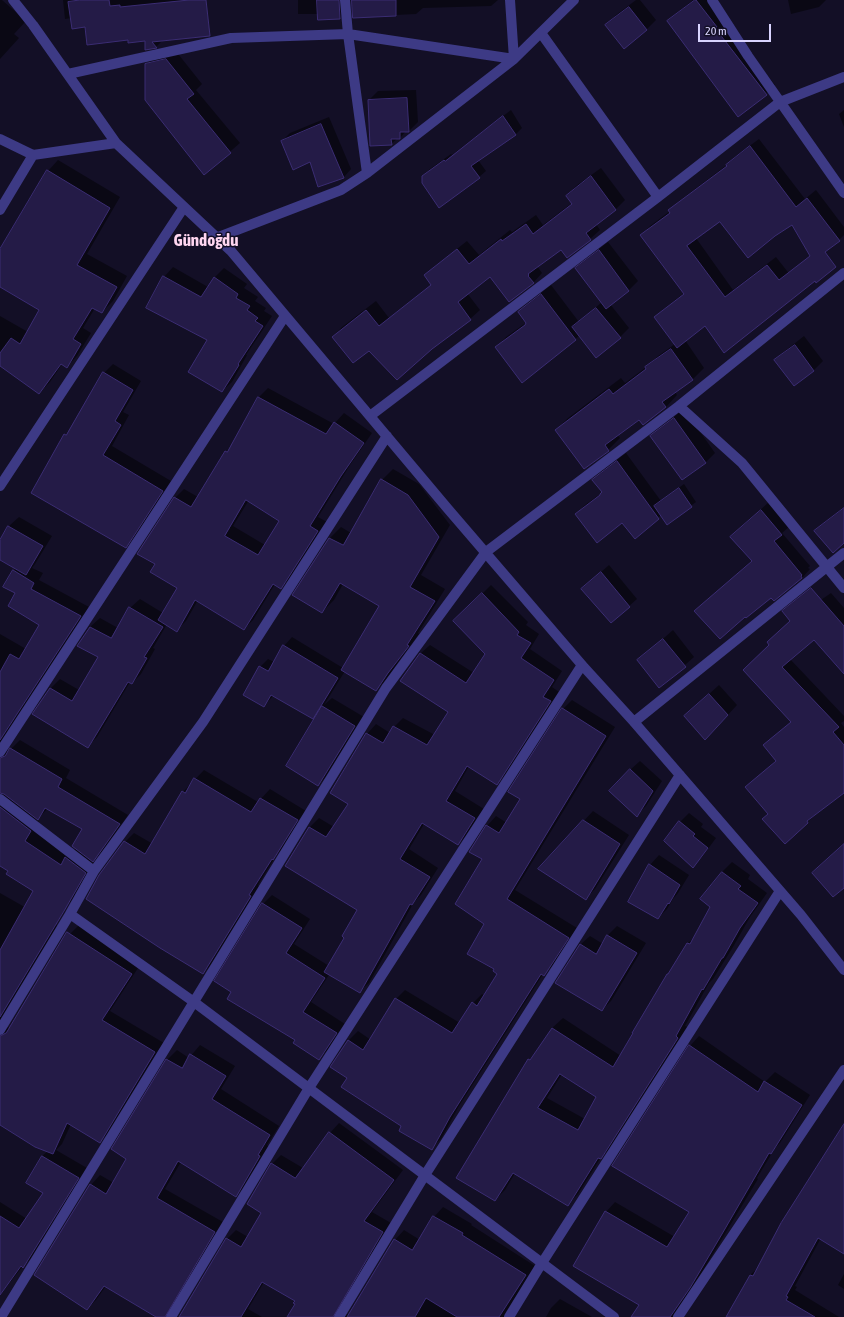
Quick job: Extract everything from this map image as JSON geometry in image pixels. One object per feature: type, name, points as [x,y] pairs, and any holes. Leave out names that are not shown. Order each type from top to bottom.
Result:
[{"type":"street","points":[[13,0],[33,25],[116,143],[231,252],[582,664],[780,890],[844,970]]},
{"type":"street","points":[[345,0],[348,34],[367,173]]},
{"type":"street","points":[[510,0],[514,59]]},
{"type":"street","points":[[216,238],[341,190],[367,173],[514,59],[574,0]]},
{"type":"street","points":[[712,0],[748,56],[844,193]]},
{"type":"street","points":[[541,33],[658,197]]},
{"type":"street","points":[[68,74],[231,38],[348,34],[514,59]]},
{"type":"street","points":[[370,416],[658,197],[780,102],[844,77]]},
{"type":"street","points":[[0,139],[32,155],[116,143]]},
{"type":"street","points":[[0,210],[32,155]]},
{"type":"street","points":[[0,486],[184,207]]},
{"type":"street","points":[[1,1317],[386,688],[486,552],[679,406],[844,273]]},
{"type":"street","points":[[0,752],[285,316]]},
{"type":"street","points":[[679,406],[742,463],[844,588]]},
{"type":"street","points":[[0,1030],[70,914],[94,871],[203,722],[387,436]]},
{"type":"street","points":[[634,722],[844,553]]},
{"type":"street","points":[[171,1317],[309,1088],[582,664]]},
{"type":"street","points":[[339,1317],[425,1175],[680,775]]},
{"type":"street","points":[[0,799],[94,871]]},
{"type":"street","points":[[509,1317],[780,890]]},
{"type":"street","points":[[70,914],[194,1002],[614,1317]]},
{"type":"street","points":[[678,1317],[844,1070]]},
{"type":"building","points":[[80,0],[109,0],[110,6],[120,5],[120,7],[189,0],[206,0],[210,36],[152,42],[157,48],[145,50],[145,41],[128,43],[128,40],[87,45],[85,27],[72,29],[68,2]]},
{"type":"building","points":[[317,0],[339,0],[340,19],[318,20]]},
{"type":"building","points":[[352,0],[396,0],[396,16],[353,18]]},
{"type":"building","points":[[695,0],[717,27],[715,28],[767,95],[738,117],[667,21]]},
{"type":"building","points":[[629,7],[647,30],[624,49],[605,25]]},
{"type":"building","points":[[166,59],[194,94],[187,99],[231,153],[204,175],[145,100],[145,64]]},
{"type":"building","points":[[407,98],[409,132],[400,132],[400,139],[391,139],[392,145],[370,146],[368,100]]},
{"type":"building","points":[[503,116],[516,135],[471,166],[480,178],[439,208],[422,183],[422,176],[444,160],[445,161]]},
{"type":"building","points":[[321,124],[344,178],[318,187],[310,162],[293,170],[281,141]]},
{"type":"building","points":[[750,146],[796,207],[807,198],[840,241],[825,252],[836,267],[816,283],[815,281],[724,353],[705,326],[677,348],[654,317],[684,294],[640,235],[670,213],[668,210],[727,166],[726,165]],"holes":[[[720,222],[748,258],[775,236],[792,225],[810,256],[779,280],[767,265],[725,297],[687,246]]]},
{"type":"building","points":[[47,170],[110,208],[77,265],[117,287],[102,313],[92,308],[73,339],[81,344],[67,368],[61,364],[39,394],[0,366],[0,353],[11,338],[20,344],[39,310],[0,287],[0,249]]},
{"type":"building","points":[[591,176],[616,210],[586,233],[591,240],[567,258],[561,250],[528,274],[534,283],[509,302],[490,277],[458,302],[471,320],[432,349],[397,380],[369,351],[353,363],[332,337],[366,310],[379,326],[431,285],[424,275],[457,249],[469,264],[501,239],[502,241],[526,224],[533,234],[572,204],[566,196]]},
{"type":"building","points":[[599,250],[629,291],[606,309],[575,268]]},
{"type":"building","points":[[163,276],[201,297],[214,277],[238,294],[236,298],[250,306],[247,310],[258,318],[255,321],[263,326],[222,392],[188,372],[207,340],[146,308]]},
{"type":"building","points":[[541,294],[576,340],[522,383],[495,347],[525,325],[526,323],[518,312]]},
{"type":"building","points":[[596,308],[621,338],[596,358],[572,327]]},
{"type":"building","points":[[795,345],[814,371],[794,386],[774,360]]},
{"type":"building","points":[[671,349],[693,380],[662,402],[666,407],[643,425],[639,420],[605,445],[609,451],[584,469],[555,430],[609,389],[613,394],[646,369],[645,367]]},
{"type":"building","points":[[103,372],[133,390],[115,421],[121,425],[103,455],[163,491],[126,548],[31,493],[64,434],[66,435]]},
{"type":"building","points":[[258,397],[326,434],[334,422],[364,443],[341,476],[310,526],[318,531],[281,589],[273,584],[244,630],[195,600],[177,632],[158,620],[177,588],[150,572],[155,564],[137,554],[174,497],[191,507],[225,451],[227,452]],"holes":[[[246,500],[279,521],[258,555],[225,536]]]},
{"type":"building","points":[[674,418],[706,463],[682,480],[650,436]]},
{"type":"building","points":[[617,461],[659,519],[635,539],[622,523],[597,543],[575,514],[602,492],[592,480]]},
{"type":"building","points":[[381,479],[408,495],[439,537],[410,587],[435,601],[407,645],[409,646],[376,691],[341,670],[379,606],[340,583],[322,613],[292,595],[329,538],[343,545]]},
{"type":"building","points":[[679,488],[692,507],[667,525],[654,506]]},
{"type":"building","points":[[844,508],[844,543],[833,553],[814,531]]},
{"type":"building","points":[[761,510],[782,535],[774,541],[802,575],[802,578],[774,601],[771,598],[746,618],[745,617],[720,639],[694,611],[752,561],[730,537]]},
{"type":"building","points":[[8,526],[43,546],[26,575],[0,560],[0,540]]},
{"type":"building","points":[[13,570],[34,583],[31,589],[81,616],[0,740],[0,672],[10,654],[19,659],[39,625],[8,606],[15,593],[3,587]]},
{"type":"building","points":[[601,572],[630,607],[611,623],[581,589]]},
{"type":"building","points":[[811,588],[844,626],[844,674],[814,640],[782,667],[839,727],[833,732],[844,745],[844,793],[807,821],[808,823],[785,844],[762,819],[768,814],[745,787],[776,761],[763,745],[791,722],[743,670],[769,645],[767,642],[790,621],[782,611]]},
{"type":"building","points":[[482,593],[519,632],[517,635],[531,643],[521,658],[554,680],[543,697],[551,701],[497,785],[467,766],[446,801],[475,818],[458,845],[422,823],[400,859],[430,877],[412,905],[410,904],[360,993],[324,972],[344,938],[342,936],[357,910],[285,866],[309,827],[326,837],[348,804],[330,793],[366,733],[383,743],[393,726],[427,745],[448,712],[400,681],[420,653],[466,683],[485,654],[453,621]]},
{"type":"building","points":[[129,607],[163,627],[144,657],[147,658],[132,684],[128,682],[88,748],[32,714],[50,688],[72,701],[98,657],[77,646],[90,627],[111,638]]},
{"type":"building","points":[[663,639],[686,667],[659,688],[637,660]]},
{"type":"building","points":[[283,645],[338,678],[313,719],[271,695],[264,707],[243,695],[259,666],[268,671]]},
{"type":"building","points":[[709,694],[728,715],[705,740],[684,716]]},
{"type":"building","points":[[322,706],[355,726],[318,786],[286,766]]},
{"type":"building","points":[[562,708],[606,736],[507,899],[569,938],[544,976],[541,974],[450,1117],[432,1150],[399,1131],[401,1126],[341,1087],[347,1078],[330,1067],[348,1040],[363,1050],[395,998],[452,1033],[472,1002],[477,1006],[497,974],[493,971],[494,969],[467,954],[484,924],[455,904],[482,859],[469,852],[486,825],[499,833],[520,799],[508,792]]},
{"type":"building","points":[[10,748],[62,779],[58,787],[120,824],[93,862],[72,846],[82,829],[45,808],[38,820],[4,794],[0,793],[0,758],[5,756]]},
{"type":"building","points":[[630,769],[653,791],[637,817],[609,791]]},
{"type":"building","points":[[194,778],[251,812],[260,798],[298,820],[249,895],[251,896],[203,974],[160,948],[86,899],[99,875],[124,841],[145,854],[182,791],[185,793]]},
{"type":"building","points":[[0,807],[31,831],[25,841],[61,865],[65,857],[86,873],[0,1017],[0,950],[33,891],[6,874],[8,871],[0,866]]},
{"type":"building","points":[[583,820],[620,844],[586,900],[538,869]]},
{"type":"building","points":[[679,821],[695,834],[693,836],[708,848],[693,868],[664,841]]},
{"type":"building","points":[[844,844],[844,888],[833,897],[812,873]]},
{"type":"building","points":[[649,864],[680,885],[658,919],[628,902]]},
{"type":"building","points":[[722,872],[741,886],[738,889],[758,903],[740,928],[723,958],[703,990],[702,989],[676,1036],[678,1038],[601,1159],[598,1158],[568,1206],[513,1173],[495,1201],[456,1178],[528,1059],[530,1060],[552,1028],[613,1067],[667,974],[687,943],[690,944],[710,907],[700,899]],"holes":[[[560,1074],[596,1097],[578,1130],[538,1108]]]},
{"type":"building","points":[[262,903],[302,928],[286,953],[325,978],[303,1012],[337,1033],[319,1060],[293,1043],[295,1040],[227,999],[231,992],[214,981]]},
{"type":"building","points":[[67,932],[132,974],[102,1020],[155,1052],[100,1143],[67,1123],[53,1154],[35,1147],[0,1125],[0,1036],[6,1033]]},
{"type":"building","points":[[607,935],[637,953],[602,1011],[555,983],[580,944],[596,954]]},
{"type":"building","points":[[689,1045],[758,1092],[764,1081],[802,1105],[771,1154],[769,1153],[690,1288],[670,1317],[631,1317],[639,1305],[573,1266],[605,1211],[667,1247],[689,1212],[612,1166]]},
{"type":"building","points":[[190,1054],[226,1076],[212,1099],[270,1135],[258,1155],[260,1156],[236,1197],[178,1161],[157,1198],[215,1232],[165,1317],[156,1317],[104,1286],[87,1310],[34,1275],[90,1184],[106,1194],[126,1159],[111,1149],[166,1059],[182,1068]]},
{"type":"building","points":[[844,1124],[844,1254],[818,1238],[786,1296],[788,1297],[786,1300],[815,1317],[726,1317],[750,1275],[753,1276],[781,1223]]},
{"type":"building","points":[[329,1132],[394,1180],[364,1221],[383,1232],[333,1317],[287,1317],[295,1304],[293,1303],[295,1301],[262,1282],[241,1317],[179,1317],[226,1238],[241,1247],[261,1213],[247,1204],[271,1163],[295,1178]]},
{"type":"building","points":[[42,1156],[79,1178],[23,1268],[21,1266],[0,1295],[0,1216],[19,1228],[43,1193],[26,1183]]},
{"type":"building","points":[[433,1216],[463,1233],[462,1235],[526,1275],[499,1317],[457,1317],[426,1298],[415,1317],[347,1317],[394,1239],[412,1250]]},
{"type":"district","name":"Gündoğdu","points":[[206,241]]}]
